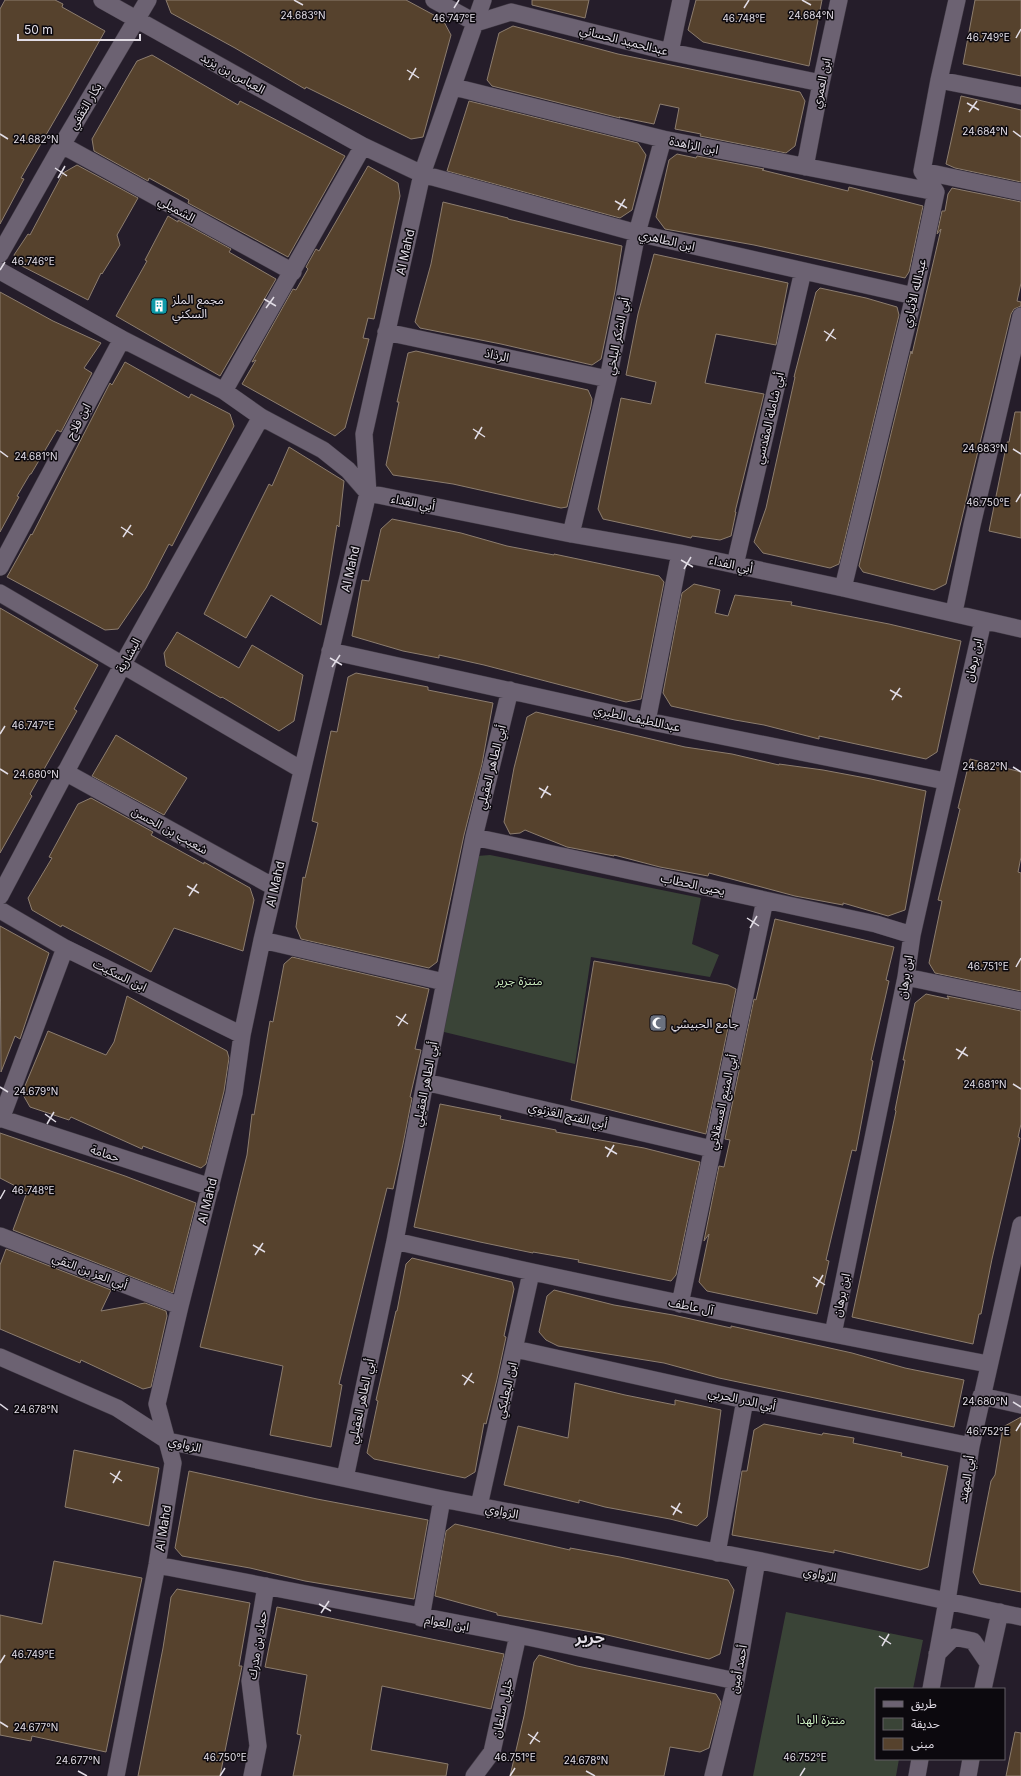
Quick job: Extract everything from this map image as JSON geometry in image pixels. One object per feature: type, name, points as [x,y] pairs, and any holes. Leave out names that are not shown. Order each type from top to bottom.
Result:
[{"type":"street","name":"العباس بن يزيد","points":[[102,0],[363,146],[422,174]]},
{"type":"street","name":"بكار الثقفي","points":[[0,254],[62,145],[148,0]]},
{"type":"street","points":[[434,0],[476,23]]},
{"type":"street","name":"Al Mahd","points":[[116,1776],[157,1566],[173,1463],[157,1404],[180,1306],[234,1093],[242,1035],[262,940],[368,493],[364,434],[422,174],[454,87],[483,0]]},
{"type":"street","points":[[670,52],[681,0]]},
{"type":"street","name":"ابن العمري","points":[[805,167],[821,83],[840,0]]},
{"type":"street","points":[[936,192],[922,170],[939,80],[957,0]]},
{"type":"street","name":"عبدالحميد الحساني","points":[[476,23],[511,12],[670,52],[821,83]]},
{"type":"street","points":[[939,80],[1021,96]]},
{"type":"street","name":"ابن الزاهدة","points":[[454,87],[663,139],[936,192]]},
{"type":"street","name":"أبي الشكر البلخي","points":[[571,534],[608,379],[637,233],[663,139]]},
{"type":"street","name":"الشميلي","points":[[62,145],[293,272]]},
{"type":"street","points":[[224,391],[293,272],[363,146]]},
{"type":"street","points":[[922,170],[1021,192]]},
{"type":"street","name":"ابن الطاهري","points":[[422,174],[637,233],[914,296]]},
{"type":"street","name":"عبدالله الأنباري","points":[[842,588],[914,296],[936,192]]},
{"type":"street","points":[[0,271],[122,339],[224,391],[261,417],[323,450],[348,470],[368,493]]},
{"type":"street","name":"أبي شاملة المقدسي","points":[[735,565],[803,271]]},
{"type":"street","points":[[954,612],[972,525],[1021,316]]},
{"type":"street","name":"الرذاذ","points":[[386,332],[608,379]]},
{"type":"street","name":"ابن فلاح","points":[[0,567],[122,339]]},
{"type":"street","name":"البشارية","points":[[0,896],[123,664],[261,417]]},
{"type":"street","name":"أبي الفداء","points":[[368,493],[571,534],[680,553],[954,612],[983,621],[1021,629]]},
{"type":"street","points":[[647,721],[680,553]]},
{"type":"street","points":[[0,593],[302,770]]},
{"type":"street","name":"ابن برهان","points":[[833,1334],[906,977],[912,935],[945,781],[983,621]]},
{"type":"street","name":"عبداللطيف الطبري","points":[[330,651],[647,721],[945,781]]},
{"type":"street","name":"أبي الطاهر العقيلي","points":[[345,1478],[395,1241],[444,982],[474,837],[510,690]]},
{"type":"street","name":"شعيب بن الحسن","points":[[65,772],[274,887]]},
{"type":"street","name":"يحيى الحطاب","points":[[474,837],[876,924],[912,935]]},
{"type":"street","name":"أبي المنيع العسقلاني","points":[[680,1304],[765,900]]},
{"type":"street","name":"ابن السكيت","points":[[0,910],[66,948],[242,1035]]},
{"type":"street","points":[[262,940],[444,982]]},
{"type":"street","points":[[1,1119],[66,948]]},
{"type":"street","points":[[906,977],[1021,1001]]},
{"type":"street","name":"أبي الفتح الغزنوي","points":[[425,1082],[712,1149]]},
{"type":"street","name":"حمامة","points":[[1,1119],[211,1187]]},
{"type":"street","name":"أبي المهند","points":[[931,1688],[947,1601],[971,1446],[988,1364],[1015,1283],[1021,1225]]},
{"type":"street","name":"أبي العز بن التقي","points":[[0,1236],[180,1306]]},
{"type":"street","name":"آل عاطف","points":[[395,1241],[531,1273],[680,1304],[988,1364]]},
{"type":"street","name":"ابن البعلبكي","points":[[479,1506],[531,1273]]},
{"type":"street","name":"أبي الدر الحربي","points":[[515,1349],[745,1400],[971,1446]]},
{"type":"street","name":"الزواوي","points":[[0,1357],[117,1408],[168,1441],[442,1499],[757,1560],[1021,1617]]},
{"type":"street","points":[[981,1396],[1021,1405]]},
{"type":"street","points":[[717,1553],[745,1400]]},
{"type":"street","points":[[421,1618],[442,1499]]},
{"type":"street","name":"أحمد أمين","points":[[713,1776],[736,1681],[757,1560]]},
{"type":"street","name":"ابن العوام","points":[[157,1566],[266,1586],[421,1618],[518,1635],[736,1681]]},
{"type":"street","name":"حماد بن مدرك","points":[[252,1776],[258,1746],[250,1681],[266,1586]]},
{"type":"street","points":[[983,1688],[1000,1612]]},
{"type":"street","name":"خليل سلطان","points":[[474,1776],[492,1752],[518,1635]]},
{"type":"street","points":[[937,1654],[954,1637],[973,1641],[988,1663]]},
{"type":"street","points":[[917,1776],[920,1760]]},
{"type":"street","points":[[968,1776],[971,1760]]},
{"type":"green space","name":"منتزة جرير","points":[[490,855],[701,898],[692,944],[719,955],[710,977],[591,957],[575,1064],[440,1031],[477,856]]},
{"type":"green space","name":"منتزة الهدا","points":[[786,1612],[923,1640],[913,1688],[875,1688],[875,1760],[899,1760],[896,1776],[753,1776]]},
{"type":"building","points":[[5,0],[55,0],[63,4],[62,7],[105,31],[21,178],[24,179],[0,224],[0,9]]},
{"type":"building","points":[[166,0],[406,0],[443,20],[451,35],[423,137],[411,139],[306,87],[305,89],[171,13]]},
{"type":"building","points":[[532,0],[589,0],[585,18],[532,5]]},
{"type":"building","points":[[696,0],[822,0],[809,66],[703,42],[688,30]]},
{"type":"building","points":[[975,0],[1021,0],[1021,76],[963,64]]},
{"type":"building","points":[[513,26],[618,54],[800,92],[805,101],[795,146],[786,153],[700,136],[701,134],[675,129],[679,108],[660,104],[654,124],[619,117],[620,118],[492,86],[487,80],[499,33]]},
{"type":"building","points":[[152,55],[238,105],[240,101],[345,156],[288,257],[188,203],[189,200],[149,178],[148,181],[94,151],[92,139],[137,61]]},
{"type":"building","points":[[961,96],[1021,110],[1021,182],[955,168],[946,164]]},
{"type":"building","points":[[469,101],[638,143],[646,155],[632,210],[620,218],[447,171]]},
{"type":"building","points":[[677,154],[696,158],[697,156],[764,169],[762,170],[848,191],[849,187],[923,206],[909,272],[905,278],[754,245],[665,229],[656,217],[669,160]]},
{"type":"building","points":[[77,165],[138,198],[117,235],[120,245],[102,274],[101,273],[88,300],[18,264],[14,255],[28,234],[30,235],[63,173]]},
{"type":"building","points":[[368,166],[398,183],[400,196],[374,319],[368,318],[363,338],[369,339],[345,428],[335,436],[242,384],[256,360],[252,362],[293,289],[296,290],[308,269],[306,267],[316,249],[319,251]]},
{"type":"building","points":[[952,188],[1021,202],[1021,283],[1017,301],[1021,302],[1021,306],[1014,309],[1011,314],[946,584],[934,590],[863,572],[859,566],[911,351],[912,354],[941,229],[937,234],[942,211],[945,211],[948,194]]},
{"type":"building","points":[[443,202],[622,246],[615,291],[601,359],[592,365],[501,344],[420,328],[415,322],[431,264]]},
{"type":"building","points":[[168,216],[231,249],[229,252],[276,279],[220,376],[116,316],[147,261],[145,260]]},
{"type":"building","points":[[654,254],[788,283],[776,345],[716,334],[705,383],[764,394],[735,512],[731,536],[720,540],[692,536],[691,538],[603,519],[598,509],[621,398],[651,404],[656,382],[626,375],[638,314]]},
{"type":"building","points":[[820,288],[866,298],[897,307],[899,315],[839,564],[830,568],[763,553],[754,542],[766,508],[794,377],[816,292]]},
{"type":"building","points":[[0,292],[53,321],[101,343],[84,368],[92,373],[61,432],[57,430],[30,474],[17,496],[19,497],[0,532]]},
{"type":"building","points":[[416,351],[588,390],[592,399],[591,406],[567,507],[561,508],[453,484],[393,475],[386,465],[399,402],[397,402],[408,353]]},
{"type":"building","points":[[125,362],[189,398],[191,394],[230,414],[234,426],[172,546],[169,544],[146,588],[118,629],[105,630],[7,577],[31,534],[32,535],[110,383],[112,385]]},
{"type":"building","points":[[1015,412],[1021,412],[1021,538],[989,531],[1007,442],[1009,442]]},
{"type":"building","points":[[289,447],[344,481],[339,527],[337,525],[321,625],[271,595],[246,638],[204,614],[269,484],[272,486]]},
{"type":"building","points":[[392,519],[461,533],[507,546],[554,554],[659,576],[664,582],[641,699],[626,702],[484,665],[439,655],[439,658],[403,651],[352,636],[362,580],[369,581],[381,529]]},
{"type":"building","points":[[694,584],[720,590],[715,613],[728,616],[735,595],[792,602],[791,605],[889,624],[961,641],[937,752],[926,759],[819,736],[819,739],[764,725],[671,706],[663,693],[682,593]]},
{"type":"building","points":[[0,608],[98,665],[74,709],[77,711],[30,794],[32,796],[0,853]]},
{"type":"building","points":[[177,632],[239,668],[252,645],[303,675],[294,721],[279,731],[166,666],[164,653]]},
{"type":"building","points":[[356,673],[428,687],[428,690],[493,703],[482,764],[464,835],[437,962],[429,968],[301,939],[296,927],[303,877],[305,878],[318,823],[312,821],[331,731],[337,732],[348,677]]},
{"type":"building","points":[[536,712],[685,747],[732,754],[779,765],[823,770],[926,791],[905,910],[888,916],[843,903],[843,905],[795,896],[709,873],[708,876],[660,867],[614,855],[567,847],[525,830],[520,833],[510,834],[504,822],[514,768],[527,717]]},
{"type":"building","points":[[116,735],[187,778],[164,815],[92,776]]},
{"type":"building","points":[[970,759],[1021,772],[1021,857],[1018,872],[1021,873],[1021,991],[935,973],[929,963],[942,901],[938,900],[960,809],[958,808]]},
{"type":"building","points":[[91,798],[153,832],[151,835],[204,864],[204,862],[250,888],[254,900],[243,951],[174,928],[151,972],[62,925],[61,927],[32,910],[28,898],[52,858],[49,857],[78,804]]},
{"type":"building","points":[[775,919],[894,947],[886,980],[889,981],[871,1060],[873,1061],[856,1151],[852,1150],[826,1260],[829,1261],[817,1314],[707,1291],[699,1282],[709,1234],[704,1241],[719,1166],[724,1167],[730,1140],[725,1139],[754,999],[756,1000]]},
{"type":"building","points":[[0,926],[49,953],[20,1039],[15,1036],[1,1072]]},
{"type":"building","points":[[292,957],[429,989],[415,1049],[421,1050],[410,1097],[412,1098],[403,1144],[393,1189],[387,1188],[339,1384],[342,1385],[331,1447],[270,1435],[283,1366],[200,1347],[247,1155],[252,1114],[254,1115],[270,1021],[273,1022],[284,964]]},
{"type":"building","name":"جامع الحبيشي","points":[[594,961],[728,985],[736,989],[706,1134],[571,1100]]},
{"type":"building","points":[[926,994],[949,999],[947,996],[1021,1011],[1021,1124],[1018,1137],[1020,1138],[973,1344],[852,1317],[896,1111],[905,1060],[903,1060],[915,1003]]},
{"type":"building","points":[[127,996],[227,1051],[229,1058],[224,1091],[206,1164],[201,1168],[143,1146],[142,1149],[71,1117],[69,1120],[30,1107],[22,1093],[48,1031],[106,1055],[114,1042]]},
{"type":"building","points":[[440,1104],[501,1116],[500,1119],[556,1130],[556,1132],[644,1148],[700,1162],[676,1275],[671,1281],[578,1262],[579,1260],[533,1253],[414,1227]]},
{"type":"building","points":[[0,1133],[125,1176],[196,1203],[173,1293],[13,1230],[27,1192],[0,1178]]},
{"type":"building","points":[[6,1249],[111,1290],[101,1311],[145,1303],[166,1311],[167,1316],[151,1387],[143,1389],[81,1360],[80,1363],[0,1329],[0,1265]]},
{"type":"building","points":[[412,1258],[512,1282],[514,1289],[504,1336],[506,1337],[486,1424],[484,1423],[475,1472],[465,1478],[374,1459],[367,1453],[378,1401],[376,1400],[397,1311],[406,1264]]},
{"type":"building","points":[[554,1290],[614,1305],[673,1315],[731,1328],[731,1326],[852,1353],[905,1368],[964,1380],[954,1427],[719,1378],[664,1363],[558,1346],[546,1340],[539,1332],[547,1296]]},
{"type":"building","points":[[575,1383],[675,1405],[675,1400],[721,1410],[707,1517],[697,1526],[670,1519],[605,1507],[579,1500],[579,1503],[504,1485],[518,1426],[568,1438]]},
{"type":"building","points":[[1021,1417],[1021,1592],[980,1584],[973,1572],[991,1481],[995,1475],[1003,1427]]},
{"type":"building","points":[[764,1424],[822,1435],[823,1433],[854,1438],[853,1443],[902,1453],[901,1456],[948,1466],[928,1567],[920,1570],[834,1550],[834,1553],[732,1535],[742,1471],[747,1471],[754,1430]]},
{"type":"building","points":[[74,1450],[159,1468],[149,1526],[65,1507]]},
{"type":"building","points":[[189,1471],[317,1499],[428,1520],[414,1599],[305,1581],[250,1568],[182,1556],[175,1548]]},
{"type":"building","points":[[455,1524],[570,1550],[570,1548],[620,1557],[728,1580],[734,1590],[720,1654],[709,1659],[603,1634],[497,1615],[497,1613],[435,1596],[446,1531]]},
{"type":"building","points":[[54,1561],[142,1578],[106,1752],[32,1736],[31,1741],[0,1735],[0,1615],[42,1624]]},
{"type":"building","points":[[177,1589],[250,1603],[239,1666],[242,1666],[220,1776],[138,1776],[163,1648],[171,1597]]},
{"type":"building","points":[[277,1607],[504,1654],[491,1709],[382,1686],[371,1750],[448,1764],[446,1776],[293,1776],[301,1735],[297,1734],[307,1675],[265,1667]]},
{"type":"building","points":[[539,1655],[577,1666],[716,1694],[721,1702],[709,1748],[700,1752],[670,1747],[664,1776],[510,1776],[524,1716],[534,1662]]},
{"type":"building","points":[[1015,1732],[1021,1733],[1021,1776],[1006,1776]]},
{"type":"place","name":"مجمع الملز السكني","points":[[159,306]]},
{"type":"place","name":"جامع الحبيشي","points":[[658,1023]]},
{"type":"district","name":"جرير","points":[[590,1637]]}]
